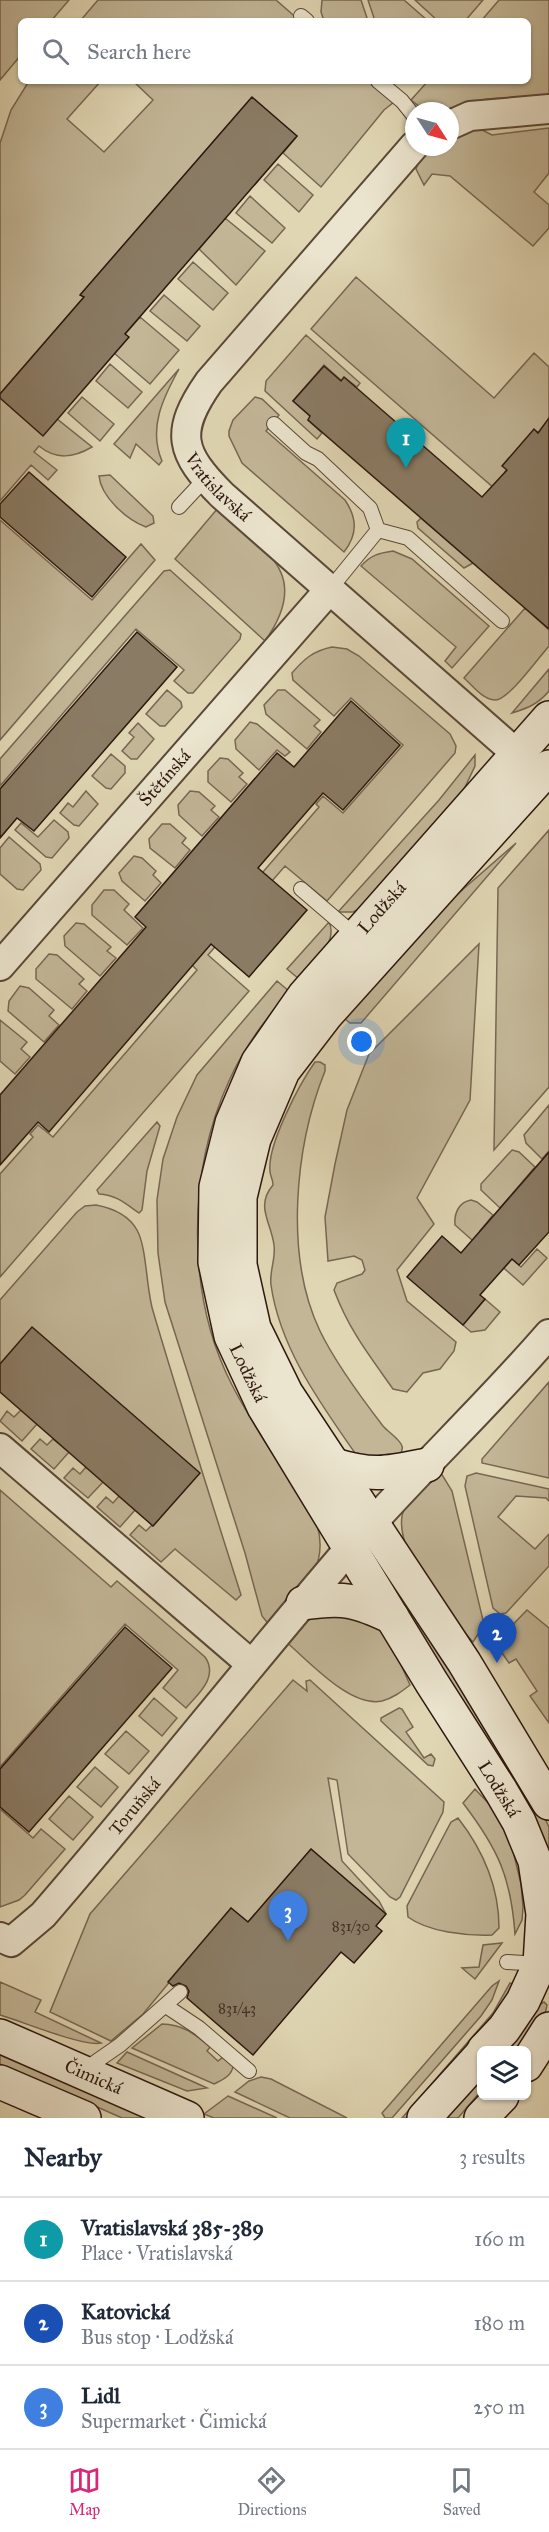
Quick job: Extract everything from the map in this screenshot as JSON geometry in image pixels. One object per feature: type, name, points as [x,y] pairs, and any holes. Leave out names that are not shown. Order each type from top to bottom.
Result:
[{"type":"street","points":[[459,121],[470,116],[549,109]]},
{"type":"street","name":"Vratislavská","points":[[405,156],[209,382],[191,410],[186,428],[187,445],[193,462],[206,478],[330,589],[536,766]]},
{"type":"street","name":"Štětínská","points":[[0,966],[330,589]]},
{"type":"street","name":"Lodžská","points":[[549,718],[536,766],[326,1015],[283,1071],[254,1139],[240,1197],[240,1265],[254,1328],[286,1393],[464,1662],[549,1803]]},
{"type":"street","name":"Lodžská","points":[[488,2046],[504,2029],[544,1966],[543,1914],[535,1861],[519,1822],[264,1407],[231,1336],[215,1262],[216,1186],[232,1123],[258,1062],[304,996],[357,937],[536,766]]},
{"type":"street","name":"Toruňská","points":[[6,1940],[43,1915],[350,1547],[469,1418],[504,1385],[549,1334]]},
{"type":"street","points":[[0,1448],[251,1664]]},
{"type":"street","points":[[334,1465],[362,1473],[386,1473],[427,1465]]},
{"type":"street","points":[[303,1603],[342,1599],[362,1603],[392,1617]]},
{"type":"street","points":[[531,2057],[549,2029]]},
{"type":"street","name":"Čimická","points":[[0,2036],[187,2118]]},
{"type":"street","points":[[531,2066],[549,2051]]},
{"type":"street","name":"Lodžská","points":[[424,2118],[477,2059]]},
{"type":"street","points":[[0,2082],[49,2111],[84,2118]]},
{"type":"street","points":[[481,2118],[497,2100]]},
{"type":"lane","points":[[382,84],[405,105]]},
{"type":"lane","points":[[274,424],[306,453],[318,459],[370,508],[378,530]]},
{"type":"lane","points":[[179,507],[206,478]]},
{"type":"lane","points":[[330,589],[378,530]]},
{"type":"lane","points":[[378,530],[408,538],[502,621]]},
{"type":"lane","points":[[301,889],[357,937]]},
{"type":"lane","points":[[507,1962],[544,1966]]},
{"type":"lane","points":[[82,2071],[120,2045],[180,1992]]},
{"type":"lane","points":[[166,2006],[199,2028],[249,2071]]},
{"type":"shaded area","points":[[0,0],[69,0],[54,18],[18,18],[18,59],[0,80]]},
{"type":"shaded area","points":[[98,0],[276,0],[297,18],[83,18]]},
{"type":"shaded area","points":[[322,0],[361,0],[367,18],[323,18]]},
{"type":"shaded area","points":[[368,0],[404,0],[425,18],[374,18]]},
{"type":"shaded area","points":[[415,0],[483,0],[468,18],[435,18]]},
{"type":"shaded area","points":[[499,0],[549,0],[549,95],[487,99],[459,106],[459,102],[414,102],[411,100],[425,84],[531,84],[531,18],[484,18]]},
{"type":"shaded area","points":[[27,84],[98,84],[67,119],[104,152],[153,100],[136,84],[373,84],[394,102],[384,110],[321,187],[283,153],[297,136],[251,98],[81,294],[84,297],[0,394],[0,143],[11,110]]},
{"type":"shaded area","points":[[472,125],[492,135],[549,128],[549,173],[534,192],[549,205],[549,228],[533,246],[450,176],[432,174],[424,185],[416,169],[418,163],[424,156],[459,156],[459,131]]},
{"type":"shaded area","points":[[278,164],[313,195],[299,212],[264,180]]},
{"type":"shaded area","points":[[250,196],[285,228],[272,243],[236,213]]},
{"type":"shaded area","points":[[225,218],[265,251],[236,285],[199,249]]},
{"type":"shaded area","points":[[193,262],[228,293],[213,310],[178,279]]},
{"type":"shaded area","points":[[356,277],[494,398],[534,353],[549,367],[549,438],[534,430],[505,472],[549,511],[549,536],[311,329]]},
{"type":"shaded area","points":[[164,295],[200,326],[187,341],[150,311]]},
{"type":"shaded area","points":[[140,317],[179,350],[150,384],[114,353],[128,337],[125,334]]},
{"type":"shaded area","points":[[306,335],[360,383],[357,387],[345,378],[342,381],[324,365],[293,401],[311,417],[308,420],[322,433],[317,439],[265,391],[266,381]]},
{"type":"shaded area","points":[[110,364],[142,392],[128,408],[96,381]]},
{"type":"shaded area","points":[[179,369],[159,414],[156,437],[162,461],[159,465],[136,444],[130,458],[114,444]]},
{"type":"shaded area","points":[[0,397],[57,419],[92,447],[65,456],[52,454],[39,446],[34,452],[57,470],[48,480],[31,465],[0,501]]},
{"type":"shaded area","points":[[82,397],[114,424],[100,441],[68,413]]},
{"type":"shaded area","points":[[255,397],[262,399],[279,415],[266,431],[345,500],[354,520],[354,532],[344,552],[242,463],[229,436],[229,431],[233,420]]},
{"type":"shaded area","points":[[110,475],[153,516],[154,523],[146,527],[116,507],[105,492],[99,476]]},
{"type":"shaded area","points":[[218,508],[266,551],[277,565],[284,581],[285,598],[279,618],[265,641],[175,559]]},
{"type":"shaded area","points":[[421,518],[473,563],[464,568],[418,528],[417,522]]},
{"type":"shaded area","points":[[0,520],[92,600],[141,544],[155,560],[0,740]]},
{"type":"shaded area","points":[[393,551],[412,559],[489,626],[452,668],[445,661],[456,647],[361,566],[376,555]]},
{"type":"shaded area","points":[[170,570],[241,634],[240,639],[193,693],[188,693],[174,681],[184,670],[136,629],[0,786],[0,759],[164,571]]},
{"type":"shaded area","points":[[525,608],[549,630],[549,646],[508,694],[495,700],[490,699],[478,692],[464,678]]},
{"type":"shaded area","points":[[332,647],[347,649],[359,656],[450,734],[456,746],[455,753],[327,901],[285,866],[208,955],[249,991],[0,1277],[0,1174],[33,1137],[30,1134],[38,1125],[53,1137],[197,970],[187,960],[319,807],[316,804],[323,796],[343,813],[403,745],[351,698],[334,716],[293,680],[292,673],[305,660],[314,653]]},
{"type":"shaded area","points":[[549,669],[549,691],[532,705],[512,713]]},
{"type":"shaded area","points":[[167,690],[181,702],[182,707],[165,726],[160,726],[146,714]]},
{"type":"shaded area","points":[[278,690],[285,690],[320,720],[314,726],[321,732],[307,749],[266,714],[264,705]]},
{"type":"shaded area","points":[[250,722],[257,724],[290,752],[285,756],[277,750],[259,770],[236,749],[235,740]]},
{"type":"shaded area","points":[[138,723],[154,739],[137,759],[131,759],[122,751],[134,737],[129,733]]},
{"type":"shaded area","points":[[111,754],[125,766],[125,773],[111,789],[106,788],[92,776]]},
{"type":"shaded area","points":[[475,755],[475,766],[464,789],[361,908],[353,912],[338,912],[439,800]]},
{"type":"shaded area","points":[[220,758],[228,759],[243,773],[239,777],[247,784],[231,802],[208,782],[208,771]]},
{"type":"shaded area","points":[[86,791],[98,804],[79,826],[74,825],[60,813],[68,803],[73,807]]},
{"type":"shaded area","points":[[190,791],[199,792],[215,806],[211,810],[219,817],[202,836],[179,815],[178,805]]},
{"type":"shaded area","points":[[54,820],[68,832],[69,838],[52,858],[46,857],[15,830],[21,823],[38,837]]},
{"type":"shaded area","points":[[162,824],[170,824],[186,838],[182,843],[190,850],[175,868],[150,848],[149,839]]},
{"type":"shaded area","points":[[549,830],[549,1087],[494,1150],[498,888]]},
{"type":"shaded area","points":[[9,837],[40,864],[41,870],[23,890],[17,889],[0,874],[0,848]]},
{"type":"shaded area","points":[[516,843],[361,1023],[350,1023],[345,1019],[445,905]]},
{"type":"shaded area","points":[[134,856],[142,858],[156,871],[153,875],[161,883],[145,901],[122,881],[119,873]]},
{"type":"shaded area","points":[[104,890],[114,890],[129,904],[124,910],[143,928],[127,945],[92,915],[92,905]]},
{"type":"shaded area","points":[[329,922],[331,930],[327,946],[299,979],[287,969]]},
{"type":"shaded area","points":[[76,923],[84,924],[111,947],[107,951],[116,958],[100,976],[65,946],[64,936]]},
{"type":"shaded area","points":[[479,944],[470,1100],[417,1198],[434,1224],[397,1270],[407,1301],[456,1342],[454,1351],[440,1369],[423,1373],[407,1392],[393,1389],[346,1318],[334,1290],[337,1283],[362,1274],[365,1270],[362,1260],[354,1256],[328,1261],[325,1217],[347,1110],[369,1054]]},
{"type":"shaded area","points":[[49,954],[57,955],[84,979],[79,984],[87,991],[72,1009],[36,979],[36,969]]},
{"type":"shaded area","points":[[277,981],[289,991],[241,1057],[215,1117],[205,1154],[199,1194],[198,1234],[200,1274],[206,1313],[217,1350],[251,1420],[316,1521],[320,1538],[320,1553],[310,1579],[270,1626],[262,1616],[245,1553],[165,1302],[158,1253],[157,1200],[163,1159],[177,1117],[197,1075]]},
{"type":"shaded area","points":[[20,986],[29,988],[54,1010],[49,1016],[59,1025],[44,1042],[8,1011],[9,1001]]},
{"type":"shaded area","points":[[0,1020],[27,1042],[21,1049],[30,1057],[15,1074],[0,1061]]},
{"type":"shaded area","points":[[315,1062],[325,1065],[325,1071],[306,1133],[301,1166],[298,1236],[301,1269],[309,1301],[326,1342],[383,1426],[401,1443],[400,1455],[394,1458],[357,1456],[316,1396],[293,1354],[283,1331],[271,1285],[274,1245],[265,1207],[265,1200],[273,1185],[270,1160],[286,1115]]},
{"type":"shaded area","points":[[549,1105],[549,1151],[542,1159],[526,1143],[524,1135]]},
{"type":"shaded area","points":[[157,1122],[160,1126],[147,1171],[142,1210],[139,1213],[116,1198],[99,1194],[97,1190]]},
{"type":"shaded area","points":[[512,1150],[519,1152],[535,1167],[500,1208],[481,1190],[481,1184]]},
{"type":"shaded area","points":[[471,1200],[493,1215],[480,1231],[521,1267],[537,1249],[547,1258],[523,1285],[455,1225],[458,1209],[463,1203]]},
{"type":"shaded area","points":[[96,1205],[114,1210],[124,1216],[133,1224],[140,1238],[153,1311],[241,1595],[236,1600],[175,1549],[161,1562],[130,1535],[139,1525],[146,1531],[153,1526],[199,1473],[33,1328],[0,1364],[0,1300],[77,1212],[85,1206]]},
{"type":"shaded area","points":[[485,1299],[500,1312],[485,1330],[471,1332],[463,1325]]},
{"type":"shaded area","points":[[549,1382],[549,1478],[482,1463],[482,1459]]},
{"type":"shaded area","points":[[21,1410],[37,1424],[22,1441],[0,1421],[7,1411],[14,1417]]},
{"type":"shaded area","points":[[40,1439],[47,1445],[53,1439],[69,1452],[54,1469],[31,1449]]},
{"type":"shaded area","points":[[86,1467],[103,1482],[88,1498],[64,1478],[73,1468],[80,1474]]},
{"type":"shaded area","points":[[434,1470],[441,1473],[452,1491],[483,1620],[482,1628],[473,1642],[426,1584],[415,1566],[402,1532],[402,1516],[407,1503]]},
{"type":"shaded area","points":[[476,1473],[549,1489],[549,1501],[546,1498],[516,1496],[498,1517],[535,1549],[549,1534],[549,1566],[506,1613],[500,1614],[493,1608],[465,1486],[467,1476]]},
{"type":"shaded area","points":[[0,1490],[111,1587],[117,1581],[205,1657],[210,1671],[208,1678],[201,1691],[186,1708],[163,1688],[178,1670],[125,1624],[0,1767]]},
{"type":"shaded area","points":[[119,1496],[135,1510],[120,1527],[97,1507],[106,1497],[113,1503]]},
{"type":"shaded area","points":[[387,1571],[542,1812],[549,1827],[549,1854],[382,1574]]},
{"type":"shaded area","points":[[335,1606],[387,1633],[410,1685],[382,1701],[370,1701],[357,1697],[330,1681],[285,1641],[304,1619]]},
{"type":"shaded area","points":[[527,1610],[549,1628],[549,1723],[530,1696],[537,1691],[516,1659],[509,1663],[500,1650],[499,1639]]},
{"type":"shaded area","points":[[293,1680],[307,1691],[306,1681],[310,1680],[444,1802],[443,1812],[400,1897],[396,1900],[390,1897],[348,1854],[337,1780],[328,1778],[342,1861],[379,1901],[386,1914],[311,1849],[248,1922],[231,1908],[143,2014],[111,2041],[50,2012],[90,1914]]},
{"type":"shaded area","points":[[154,1698],[177,1718],[162,1736],[139,1716]]},
{"type":"shaded area","points":[[399,1708],[402,1709],[413,1727],[406,1732],[424,1758],[431,1754],[435,1759],[433,1766],[428,1765],[381,1721],[381,1718]]},
{"type":"shaded area","points":[[126,1731],[149,1751],[129,1774],[105,1754]]},
{"type":"shaded area","points":[[95,1767],[118,1787],[101,1807],[77,1787]]},
{"type":"shaded area","points":[[475,1789],[506,1822],[521,1884],[523,1907],[522,1920],[515,1934],[510,1896],[501,1864],[463,1803]]},
{"type":"shaded area","points":[[69,1796],[93,1817],[73,1840],[49,1819]]},
{"type":"shaded area","points":[[0,1809],[33,1838],[41,1829],[65,1849],[25,1895],[19,1900],[0,1907]]},
{"type":"shaded area","points":[[458,1818],[482,1856],[493,1884],[499,1928],[492,1935],[471,1935],[437,1930],[408,1917],[407,1906],[451,1822]]},
{"type":"shaded area","points":[[502,1943],[475,1979],[462,1968],[479,1967],[483,1945]]},
{"type":"shaded area","points":[[499,1981],[492,2000],[481,2016],[392,2118],[385,2118],[382,2113],[492,1986]]},
{"type":"shaded area","points":[[0,1982],[41,2000],[35,2012],[101,2043],[81,2041],[0,2015]]},
{"type":"shaded area","points":[[510,1983],[513,1984],[512,1994],[409,2118],[402,2118],[493,2013]]},
{"type":"shaded area","points":[[544,2002],[547,2005],[540,2024],[521,2046],[507,2046],[538,2006]]},
{"type":"shaded area","points":[[162,2024],[176,2026],[193,2034],[210,2047],[207,2051],[218,2061],[223,2057],[233,2066],[231,2072],[214,2084],[132,2048]]},
{"type":"shaded area","points":[[127,2052],[207,2088],[187,2091],[117,2063]]},
{"type":"shaded area","points":[[0,2053],[146,2118],[122,2118],[0,2064]]},
{"type":"shaded area","points":[[261,2077],[271,2079],[347,2118],[290,2118],[235,2092],[249,2081]]},
{"type":"shaded area","points":[[477,2082],[477,2096],[458,2118],[445,2118]]},
{"type":"shaded area","points":[[228,2096],[277,2118],[214,2118],[204,2114]]},
{"type":"building","points":[[252,97],[297,136],[125,334],[129,337],[43,436],[0,398],[0,394],[84,297],[80,295]]},
{"type":"building","points":[[324,366],[341,381],[344,377],[482,497],[507,470],[502,466],[534,429],[538,433],[549,418],[549,629],[308,420],[310,416],[293,401]]},
{"type":"building","points":[[29,472],[126,557],[92,597],[0,517],[0,504]]},
{"type":"building","points":[[137,632],[177,667],[34,831],[17,818],[0,838],[0,789]]},
{"type":"building","points":[[351,701],[400,745],[343,810],[323,793],[258,868],[307,910],[249,977],[211,944],[49,1132],[38,1122],[0,1165],[0,1095],[146,927],[135,917],[277,753],[294,767]]},
{"type":"building","points":[[549,1152],[549,1232],[519,1265],[512,1259],[480,1295],[485,1299],[463,1325],[407,1277],[442,1236],[461,1253]]},
{"type":"building","points":[[32,1327],[200,1473],[153,1526],[0,1392],[0,1364]]},
{"type":"building","points":[[125,1627],[172,1668],[29,1832],[0,1807],[0,1769]]},
{"type":"building","points":[[311,1849],[386,1914],[376,1926],[382,1931],[354,1963],[341,1952],[253,2055],[187,1998],[189,1991],[186,1986],[179,1983],[173,1986],[168,1982],[231,1908],[248,1922]]},
{"type":"place","name":"Vratislavská 385-389","points":[[406,468]]},
{"type":"place","name":"Katovická","points":[[497,1663]]},
{"type":"place","name":"Lidl","points":[[288,1941]]}]
